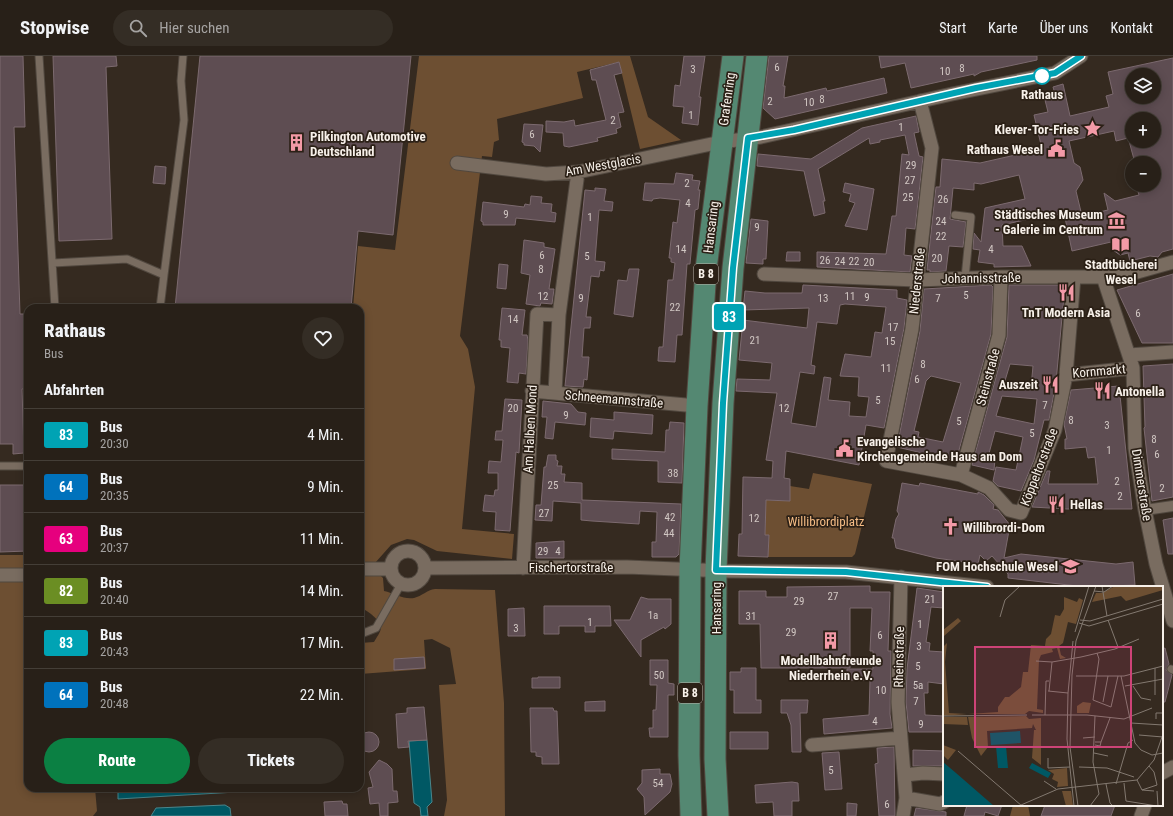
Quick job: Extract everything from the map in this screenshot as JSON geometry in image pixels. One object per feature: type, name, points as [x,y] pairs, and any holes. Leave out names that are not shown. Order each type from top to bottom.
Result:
[{"type":"main road","name":"Grafenring","points":[[721,142],[733,56]]},
{"type":"main road","name":"Grafenring","points":[[748,138],[757,56]]},
{"type":"main road","name":"Hansaring","points":[[718,816],[715,760],[716,570],[723,403],[733,268],[748,138]]},
{"type":"main road","name":"Hansaring","points":[[691,816],[689,755],[690,570],[697,406],[706,270],[721,142]]},
{"type":"street","name":"Am Westglacis","points":[[457,163],[546,174],[578,172],[721,142],[794,130],[920,101],[1055,73],[1078,57]]},
{"type":"street","name":"Niederstraße","points":[[920,101],[932,148],[912,329],[886,461],[961,475]]},
{"type":"street","name":"Am Halben Mond","points":[[555,393],[560,316],[578,172]]},
{"type":"street","name":"Johannisstraße","points":[[764,274],[917,280],[1001,277],[1104,277],[1123,276],[1173,262]]},
{"type":"street","name":"Steinstraße","points":[[961,475],[999,335],[1001,277]]},
{"type":"street","name":"Kornmarkt","points":[[1074,277],[1066,375],[1133,368],[1104,277]]},
{"type":"street","name":"Am Halben Mond","points":[[523,568],[537,314],[560,316]]},
{"type":"street","points":[[1129,355],[1173,352]]},
{"type":"street","name":"Dimmerstraße","points":[[1133,368],[1135,448],[1145,510],[1156,564],[1173,621]]},
{"type":"street","name":"Köppeltorstraße","points":[[961,475],[989,488],[1009,510],[1021,513],[1055,430],[1066,375]]},
{"type":"street","name":"Schneemannstraße","points":[[532,391],[697,406]]},
{"type":"street","points":[[1145,510],[1173,506]]},
{"type":"street","points":[[406,550],[416,552],[421,556],[425,568],[424,576],[417,583],[406,585],[401,584],[393,576],[390,569],[396,555],[406,550]]},
{"type":"street","name":"Fischertorstraße","points":[[425,568],[628,567],[690,570],[846,572],[978,586]]},
{"type":"street","points":[[364,570],[390,569]]},
{"type":"street","points":[[0,575],[24,575]]},
{"type":"street","name":"Rheinstraße","points":[[901,577],[898,702],[905,775],[906,798],[903,816]]},
{"type":"street","points":[[812,745],[901,738]]},
{"type":"street","points":[[1163,772],[1173,767]]},
{"type":"street","points":[[905,775],[923,773],[943,774]]},
{"type":"street","points":[[906,798],[940,804],[943,802]]},
{"type":"street","points":[[1141,816],[1145,806]]},
{"type":"lane","points":[[39,56],[55,304]]},
{"type":"lane","points":[[160,304],[184,120],[181,81],[183,56]]},
{"type":"lane","points":[[955,216],[971,217],[965,278]]},
{"type":"lane","points":[[53,263],[127,260],[164,275]]},
{"type":"lane","points":[[0,466],[24,466]]},
{"type":"lane","points":[[364,633],[376,628],[401,584]]},
{"type":"green space","points":[[419,56],[630,56],[648,117],[681,140],[640,149],[619,62],[577,72],[583,98],[497,119],[499,140],[494,142],[492,157],[482,156],[460,336],[468,349],[475,387],[462,529],[514,534],[512,559],[437,551],[414,540],[407,539],[391,545],[375,563],[364,563],[364,304],[353,304],[358,246],[395,250]]},
{"type":"green space","name":"Willibrordiplatz","points":[[813,473],[872,484],[855,554],[852,557],[768,557],[769,535],[765,535],[766,500],[789,501],[790,486],[809,489]]},
{"type":"green space","points":[[0,555],[24,555],[24,570],[0,570]]},
{"type":"green space","points":[[364,573],[380,575],[383,578],[384,591],[406,598],[414,598],[435,589],[495,590],[504,703],[505,816],[444,816],[447,800],[439,685],[456,684],[450,648],[432,639],[424,640],[426,669],[364,674],[364,643],[374,642],[381,629],[379,621],[364,610]]},
{"type":"green space","points":[[24,580],[24,792],[95,792],[97,811],[93,816],[0,816],[0,581]]},
{"type":"green space","points":[[1013,806],[1028,806],[1030,816],[1010,816]]},
{"type":"water","points":[[427,740],[432,802],[427,807],[428,816],[421,816],[420,807],[414,803],[409,741]]},
{"type":"water","points":[[118,792],[236,792],[118,799]]},
{"type":"water","points":[[225,805],[230,808],[231,816],[151,816],[156,808]]},
{"type":"building","points":[[0,56],[23,56],[25,127],[14,127],[20,314],[24,314],[24,389],[22,389],[24,453],[13,454],[13,444],[0,444]]},
{"type":"building","points":[[53,56],[116,56],[117,66],[106,67],[112,239],[59,241]]},
{"type":"building","name":"Pilkington Automotive Deutschland","points":[[200,56],[411,56],[393,235],[358,231],[351,304],[175,304]]},
{"type":"building","points":[[684,56],[705,56],[699,97],[701,97],[698,125],[682,123],[684,107],[673,106],[675,85],[680,86]]},
{"type":"building","points":[[769,56],[788,56],[783,86],[785,86],[784,98],[826,88],[827,91],[884,78],[887,93],[775,119],[763,108]]},
{"type":"building","points":[[879,56],[1037,56],[1037,60],[981,72],[974,76],[974,74],[911,88],[905,63],[881,68]]},
{"type":"building","points":[[1173,58],[1173,249],[1162,252],[1158,257],[1150,256],[1130,261],[1128,253],[1120,255],[1113,250],[1111,242],[1072,251],[1064,213],[1056,215],[1056,213],[1002,225],[1003,246],[1022,246],[1031,266],[994,267],[994,264],[978,262],[980,250],[973,249],[974,233],[981,242],[985,208],[1025,199],[1019,175],[981,184],[974,183],[974,190],[953,188],[950,219],[966,222],[963,247],[949,246],[946,271],[930,272],[930,270],[927,270],[936,187],[940,187],[942,159],[980,163],[1042,149],[1034,115],[1048,112],[1044,96],[1055,94],[1053,87],[1063,84],[1070,116],[1109,107],[1106,96],[1113,94],[1108,72],[1125,68],[1125,104],[1161,104],[1161,68],[1127,68]],"holes":[[[1125,112],[1161,112],[1161,148],[1131,148],[1133,156],[1161,156],[1161,192],[1138,192],[1139,195],[1115,201],[1104,193],[1108,210],[1082,216],[1076,191],[1083,180],[1080,167],[1074,163],[1069,141],[1114,131],[1116,141],[1125,139]]]},
{"type":"building","points":[[619,62],[622,73],[614,75],[624,112],[618,113],[621,127],[616,129],[617,133],[597,138],[598,141],[569,147],[564,146],[563,133],[546,132],[546,121],[564,122],[574,120],[575,126],[606,120],[596,80],[592,80],[590,70]]},
{"type":"building","points":[[916,116],[919,132],[914,133],[919,156],[923,157],[915,229],[906,228],[904,255],[912,256],[910,272],[817,267],[817,252],[886,254],[892,216],[896,216],[902,154],[909,155],[905,135],[880,140],[880,142],[870,144],[869,138],[818,169],[825,201],[823,201],[825,213],[814,216],[804,171],[757,166],[758,154],[811,159],[862,128]]},
{"type":"building","points":[[524,124],[543,125],[540,152],[534,146],[524,145],[522,142]]},
{"type":"building","points":[[155,166],[166,167],[165,184],[153,183]]},
{"type":"building","points":[[676,173],[693,175],[692,180],[700,181],[698,190],[700,190],[698,209],[695,210],[690,264],[687,264],[682,335],[677,335],[675,362],[658,361],[659,347],[663,347],[668,280],[673,280],[675,263],[671,262],[671,258],[669,258],[673,222],[677,223],[680,200],[660,198],[653,199],[652,201],[643,200],[645,183],[674,184]]},
{"type":"building","points":[[845,183],[874,189],[867,230],[845,226],[855,203],[849,201],[851,194],[843,192]]},
{"type":"building","points":[[595,188],[606,189],[604,201],[613,202],[612,211],[599,210],[595,261],[605,262],[604,271],[600,270],[599,277],[591,276],[586,317],[591,317],[590,328],[584,328],[582,357],[589,357],[587,380],[584,379],[583,387],[565,386],[585,190],[595,191]]},
{"type":"building","points":[[531,196],[542,197],[541,203],[552,204],[551,212],[556,213],[555,222],[516,218],[515,225],[483,225],[483,222],[481,221],[483,202],[524,207],[525,204],[530,205]]},
{"type":"building","points":[[751,219],[768,221],[766,259],[763,259],[763,264],[746,263]]},
{"type":"building","points":[[524,240],[544,243],[544,247],[555,249],[549,289],[554,289],[552,304],[541,303],[540,306],[526,304],[530,275],[521,273]]},
{"type":"building","points":[[787,252],[800,252],[800,261],[786,261]]},
{"type":"building","points":[[499,264],[508,265],[506,289],[497,288]]},
{"type":"building","points":[[629,269],[639,269],[633,317],[614,314],[618,280],[627,281]]},
{"type":"building","points":[[1173,274],[1173,343],[1142,343],[1117,290]]},
{"type":"building","points":[[803,285],[897,290],[897,298],[907,300],[904,328],[884,428],[866,425],[859,465],[786,451],[784,478],[790,479],[790,501],[766,500],[765,535],[769,535],[768,557],[738,556],[739,534],[742,534],[743,477],[772,478],[773,461],[766,460],[777,393],[736,391],[737,379],[770,380],[772,363],[739,360],[743,320],[807,328],[809,308],[743,310],[745,291],[765,293],[802,293]],"holes":[[[845,304],[886,307],[882,333],[875,332],[871,357],[845,354],[840,376],[859,377],[858,396],[869,397],[866,417],[849,416],[850,402],[828,400],[831,378],[824,377],[816,427],[791,423],[800,372],[814,374],[815,366],[811,365],[817,322],[837,324],[840,305]]]},
{"type":"building","points":[[991,285],[993,287],[991,334],[956,461],[897,447],[920,331],[924,289]],"holes":[[[931,376],[961,383],[943,442],[918,437],[919,432],[914,431],[926,381]]]},
{"type":"building","points":[[1009,285],[1065,285],[1056,382],[1049,420],[1044,420],[1034,460],[1021,491],[998,486],[993,481],[996,467],[1016,470],[1023,437],[995,431],[988,457],[995,459],[994,470],[972,465],[1007,337]],"holes":[[[1010,364],[1033,366],[1031,387],[1004,384]],[[1002,396],[1037,399],[1034,424],[996,416]]]},
{"type":"building","points":[[502,308],[525,310],[522,335],[527,335],[528,340],[526,374],[519,373],[518,383],[507,382],[510,348],[501,347],[501,340],[499,340]]},
{"type":"building","points":[[1173,364],[1173,497],[1152,501],[1144,428],[1143,366]]},
{"type":"building","points":[[1119,386],[1132,509],[1067,509],[1032,507],[1047,471],[1050,471],[1048,484],[1098,484],[1095,457],[1088,458],[1086,447],[1065,449],[1065,439],[1067,439],[1064,424],[1071,390]]},
{"type":"building","points":[[505,399],[522,400],[519,453],[516,452],[510,531],[495,530],[496,512],[483,511],[485,495],[494,496],[495,490],[498,490],[498,473],[488,473],[489,461],[501,462],[503,440],[495,440],[496,431],[502,431]]},
{"type":"building","points":[[543,401],[571,404],[578,412],[586,413],[585,425],[555,422],[553,439],[545,438],[547,417],[542,417]]},
{"type":"building","points":[[614,412],[653,415],[652,434],[614,431],[613,439],[590,437],[591,418],[614,420]]},
{"type":"building","points":[[670,422],[684,423],[682,483],[658,482],[658,461],[612,459],[612,449],[665,452],[666,430],[669,430]]},
{"type":"building","points":[[548,455],[556,455],[556,460],[558,461],[557,466],[562,466],[561,474],[565,474],[564,482],[582,483],[582,500],[681,504],[679,554],[676,557],[652,557],[652,542],[656,542],[657,512],[640,511],[639,524],[581,520],[581,503],[553,501],[552,521],[535,520],[536,505],[541,505],[544,467],[546,467]]},
{"type":"building","name":"Willibrordi-Dom","points":[[902,483],[919,486],[920,483],[978,494],[978,492],[984,495],[994,505],[993,509],[998,510],[1010,525],[1004,558],[1021,554],[1116,564],[1133,562],[1135,585],[1077,586],[1008,578],[1008,574],[992,556],[986,561],[980,555],[978,564],[936,558],[896,548],[894,538],[892,538],[896,519],[899,514],[897,511]]},
{"type":"building","points":[[0,485],[24,485],[24,551],[0,552]]},
{"type":"building","points":[[1173,518],[1173,554],[1168,554],[1163,520]]},
{"type":"building","points":[[564,541],[564,558],[536,558],[536,543]]},
{"type":"building","points":[[870,586],[870,592],[890,592],[888,651],[891,651],[890,714],[892,728],[824,734],[823,719],[869,715],[870,680],[847,680],[847,669],[873,669],[873,651],[870,651],[872,608],[850,608],[850,668],[761,668],[760,624],[739,624],[739,591],[766,591],[766,597],[787,597],[787,587]]},
{"type":"building","points":[[917,588],[943,592],[943,608],[931,607],[926,642],[930,643],[929,651],[943,652],[943,684],[928,682],[928,693],[924,693],[925,715],[943,716],[943,732],[909,732],[906,702],[907,669]]},
{"type":"building","points":[[641,597],[648,599],[671,599],[671,624],[665,629],[664,627],[641,640],[641,657],[614,620],[630,620]]},
{"type":"building","points":[[544,606],[610,606],[611,626],[595,626],[595,632],[585,632],[585,626],[559,626],[559,634],[544,634]]},
{"type":"building","points":[[524,608],[525,636],[508,636],[508,609]]},
{"type":"building","points":[[1165,648],[1169,664],[1166,670],[1172,675],[1165,702],[1163,702],[1163,649]]},
{"type":"building","points":[[424,657],[425,668],[394,670],[394,659]]},
{"type":"building","points":[[650,660],[668,660],[668,683],[674,684],[674,695],[668,695],[668,737],[650,737],[649,728],[653,728],[653,710],[656,710],[657,685],[650,685]]},
{"type":"building","points":[[741,668],[756,668],[756,700],[761,700],[761,713],[734,713],[734,690],[730,690],[730,672],[741,672]]},
{"type":"building","points":[[560,677],[560,688],[532,688],[532,678]]},
{"type":"building","points":[[781,700],[808,700],[807,713],[800,713],[801,752],[792,752],[791,725],[787,713],[781,713]]},
{"type":"building","points":[[605,701],[605,711],[585,711],[585,702]]},
{"type":"building","points":[[424,707],[427,740],[408,741],[409,747],[398,748],[396,714],[407,713],[407,708]]},
{"type":"building","points":[[530,708],[553,708],[554,711],[557,711],[559,764],[542,764],[542,757],[536,756],[536,752],[531,752]]},
{"type":"building","points":[[369,732],[373,733],[378,738],[379,742],[376,749],[369,752],[364,750],[364,734]]},
{"type":"building","points":[[730,732],[768,732],[768,749],[730,749]]},
{"type":"building","points":[[894,747],[895,816],[879,816],[875,764],[878,763],[877,748]]},
{"type":"building","points":[[913,750],[943,751],[943,766],[913,766]]},
{"type":"building","points":[[839,752],[842,789],[825,790],[822,753]]},
{"type":"building","points":[[379,760],[387,764],[392,769],[393,791],[397,791],[398,802],[388,803],[388,816],[380,816],[379,803],[370,804],[368,788],[373,787],[369,772]]},
{"type":"building","points":[[660,769],[660,774],[670,774],[672,784],[670,792],[645,815],[644,797],[637,789],[642,783],[642,770]]},
{"type":"building","points":[[792,782],[798,783],[799,801],[792,801],[792,816],[774,816],[773,802],[756,803],[755,785]]},
{"type":"building","points":[[342,801],[343,804],[347,804],[348,816],[325,816],[324,802]]},
{"type":"building","points":[[847,803],[857,804],[856,816],[847,816]]},
{"type":"building","points":[[967,806],[1002,806],[998,816],[985,812],[984,816],[964,816]]},
{"type":"building","points":[[1045,806],[1115,806],[1111,816],[1041,816]]},
{"type":"building","points":[[916,808],[946,812],[946,816],[914,816]]},
{"type":"bus line","name":"83","points":[[979,586],[872,573],[716,570],[723,403],[733,268],[748,138],[761,137],[976,88],[1025,80],[1055,73],[1081,56]]},
{"type":"place","name":"Rathaus","points":[[1042,76]]},
{"type":"place","name":"Klever-Tor-Fries","points":[[1092,129]]},
{"type":"place","name":"Pilkington Automotive Deutschland","points":[[297,143]]},
{"type":"place","name":"Rathaus Wesel","points":[[1056,149]]},
{"type":"place","name":"Städtisches Museum - Galerie im Centrum","points":[[1116,221]]},
{"type":"place","name":"Stadtbücherei Wesel","points":[[1121,245]]},
{"type":"place","name":"TnT Modern Asia","points":[[1066,293]]},
{"type":"place","name":"Auszeit","points":[[1051,384]]},
{"type":"place","name":"Antonella","points":[[1102,391]]},
{"type":"place","name":"Evangelische Kirchengemeinde Haus am Dom","points":[[844,448]]},
{"type":"place","name":"Hellas","points":[[1057,504]]},
{"type":"place","name":"Willibrordi-Dom","points":[[950,527]]},
{"type":"place","name":"FOM Hochschule Wesel","points":[[1071,566]]},
{"type":"place","name":"Modellbahnfreunde Niederrhein e.V.","points":[[831,641]]}]
